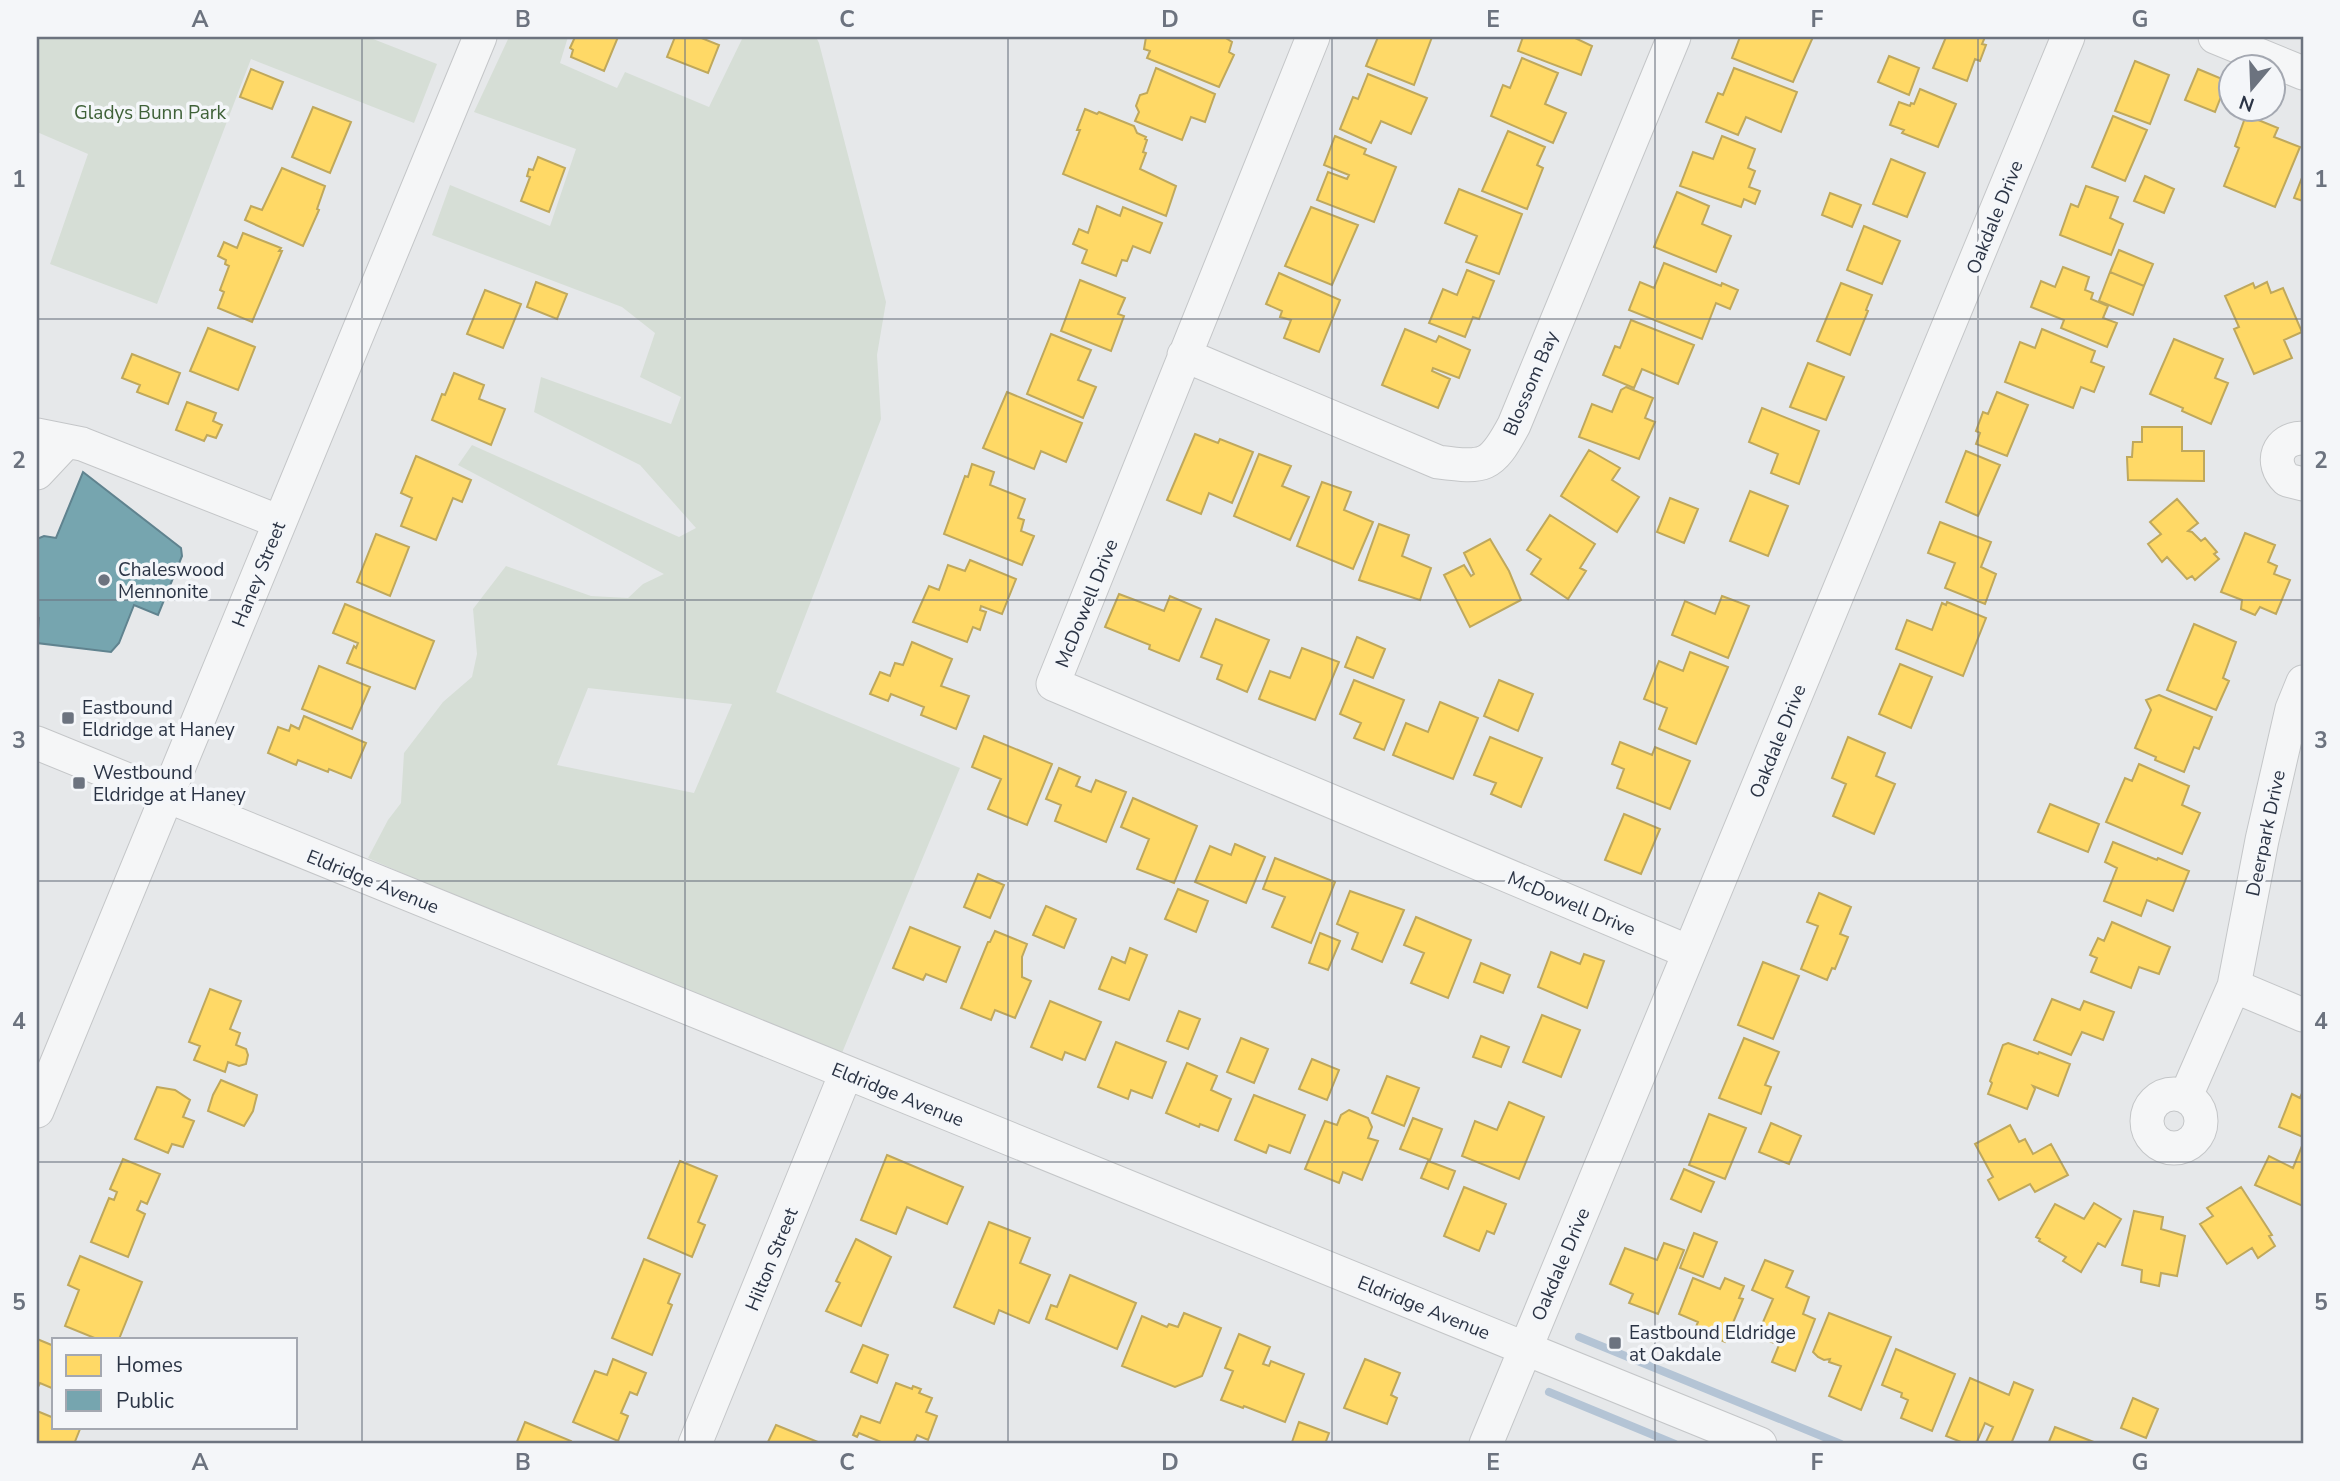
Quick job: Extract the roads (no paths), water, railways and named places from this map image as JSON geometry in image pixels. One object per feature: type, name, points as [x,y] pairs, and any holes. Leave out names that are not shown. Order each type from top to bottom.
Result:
[{"type":"street","name":"Haney Street","points":[[37,1111],[480,37]]},
{"type":"street","name":"McDowell Drive","points":[[1313,37],[1053,684],[1689,952]]},
{"type":"street","name":"Blossom Bay","points":[[1184,355],[1438,462],[1466,466],[1486,463],[1500,452],[1514,425],[1674,37]]},
{"type":"street","name":"Oakdale Drive","points":[[1486,1444],[2068,37]]},
{"type":"street","points":[[2214,37],[2303,73]]},
{"type":"street","points":[[37,474],[52,438],[82,444],[280,522]]},
{"type":"street","points":[[2303,438],[2288,440],[2276,460],[2278,468],[2287,480],[2303,484]]},
{"type":"street","name":"Deerpark Drive","points":[[2186,1096],[2234,986],[2262,840],[2292,709],[2303,681]]},
{"type":"street","name":"Eldridge Avenue","points":[[37,743],[1760,1444]]},
{"type":"street","points":[[2234,986],[2303,1015]]},
{"type":"street","name":"Hilton Street","points":[[695,1444],[846,1073]]},
{"type":"waterway","points":[[1579,1337],[1841,1444]]},
{"type":"waterway","points":[[1549,1392],[1675,1444]]},
{"type":"place","name":"Chaleswood Mennonite","points":[[104,580]]},
{"type":"place","name":"Eastbound Eldridge at Haney","points":[[68,718]]},
{"type":"place","name":"Westbound Eldridge at Haney","points":[[79,783]]},
{"type":"place","name":"Eastbound Eldridge at Oakdale","points":[[1615,1343]]},
{"type":"park label","name":"Gladys Bunn Park","points":[[150,112]]}]
